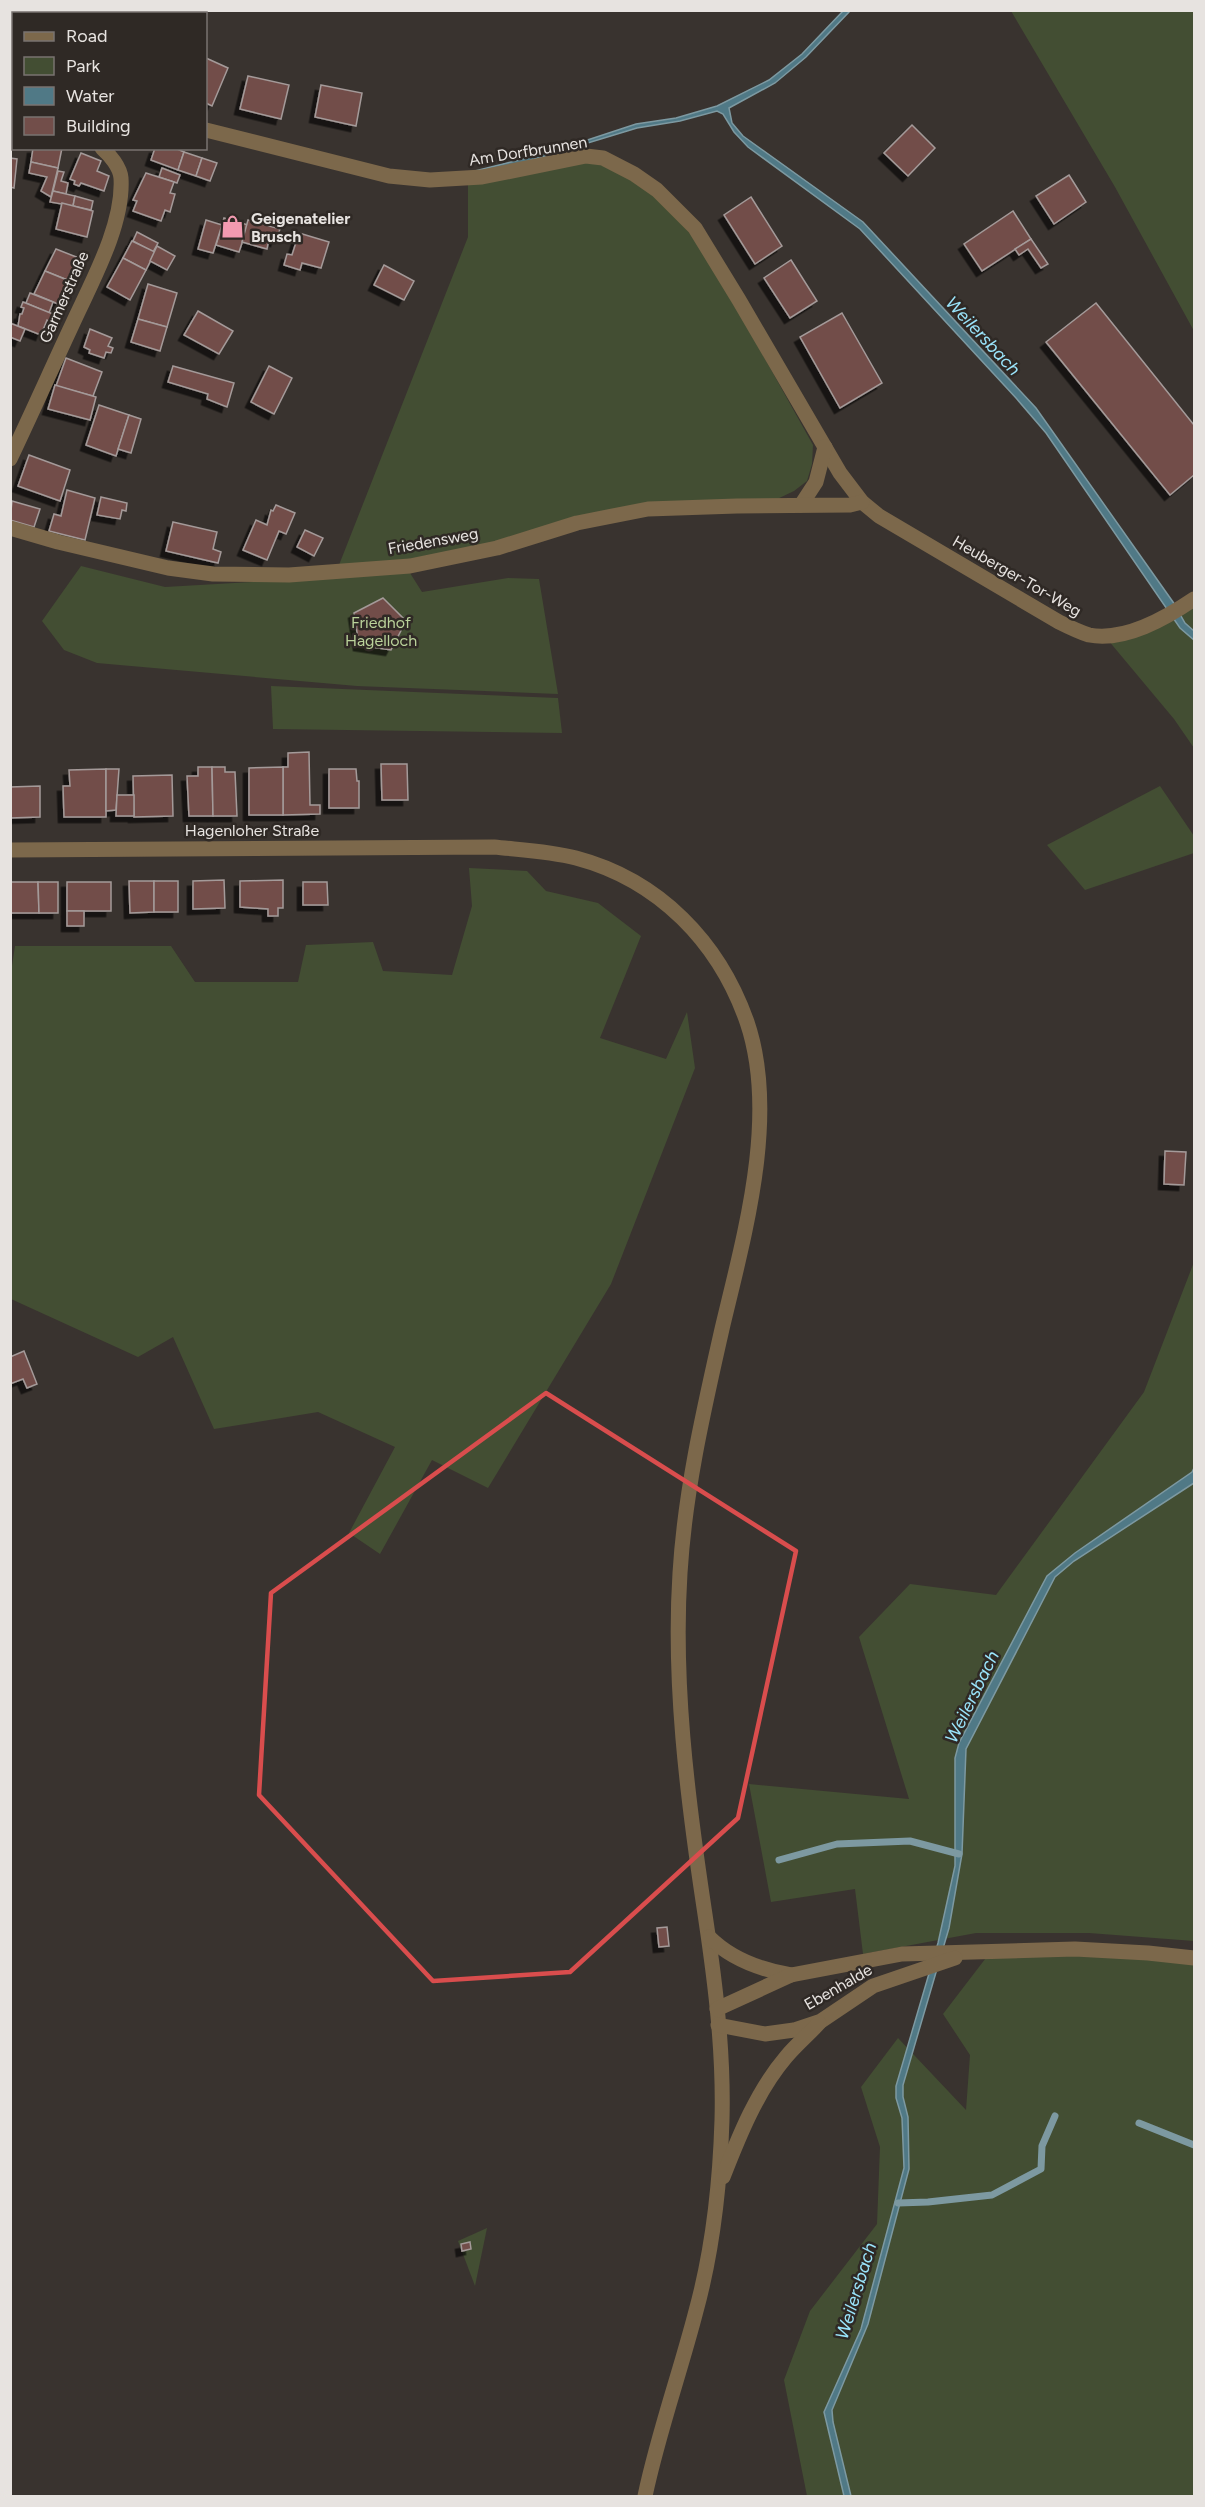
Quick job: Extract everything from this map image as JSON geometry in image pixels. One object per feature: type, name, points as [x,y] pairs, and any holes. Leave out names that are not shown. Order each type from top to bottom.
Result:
[{"type":"street","name":"Am Dorfbrunnen","points":[[207,130],[388,176],[430,180],[482,177],[586,156],[603,158],[618,165],[657,190],[695,228],[840,473],[862,502]]},
{"type":"street","name":"Garmerstraße","points":[[10,459],[96,273],[112,230],[120,194],[121,176],[110,155],[104,150]]},
{"type":"street","points":[[801,505],[816,482],[825,447]]},
{"type":"street","name":"Friedensweg","points":[[10,528],[168,568],[213,574],[289,575],[410,566],[497,548],[577,523],[648,509],[850,505],[862,502]]},
{"type":"street","name":"Heuberger-Tor-Weg","points":[[862,502],[925,544],[1059,622],[1089,635],[1112,636],[1123,633],[1159,620],[1194,598]]},
{"type":"street","name":"Hagenloher Straße","points":[[10,850],[494,847],[550,853],[594,863],[620,874],[658,897],[698,933],[722,966],[741,1005],[754,1048],[759,1120],[754,1168],[740,1250],[702,1421],[684,1522],[679,1576],[683,1718],[688,1780],[718,2025],[722,2118],[717,2191]]},
{"type":"street","points":[[709,1937],[729,1953],[773,1972],[791,1975]]},
{"type":"street","name":"Ebenhalde","points":[[717,2009],[791,1975],[902,1954],[973,1953],[1027,1949],[1102,1949],[1194,1958]]},
{"type":"street","name":"Ebenhalde","points":[[718,2025],[765,2034],[794,2030],[821,2021],[873,1986],[973,1953]]},
{"type":"street","points":[[645,2496],[701,2290],[717,2191],[755,2105],[786,2058],[821,2021]]},
{"type":"highlighted area","points":[[546,1393],[796,1551],[738,1818],[570,1972],[433,1981],[259,1795],[271,1593]]},
{"type":"green space","points":[[1011,11],[1194,11],[1194,331],[1115,187]]},
{"type":"green space","points":[[603,158],[655,193],[705,251],[813,445],[812,464],[807,481],[794,491],[773,501],[648,503],[495,544],[408,562],[339,565],[468,237],[468,182]]},
{"type":"green space","name":"Friedhof Hagelloch","points":[[81,566],[165,587],[410,573],[422,592],[508,578],[539,579],[558,694],[357,686],[97,663],[64,650],[42,621]]},
{"type":"green space","points":[[1194,606],[1194,748],[1174,719],[1108,640]]},
{"type":"green space","points":[[271,686],[558,698],[562,733],[273,729]]},
{"type":"green space","points":[[1160,786],[1194,836],[1194,853],[1085,890],[1047,845]]},
{"type":"green space","points":[[469,868],[527,871],[546,891],[598,903],[641,936],[600,1038],[666,1059],[687,1012],[695,1068],[611,1284],[488,1488],[432,1460],[380,1554],[349,1533],[395,1447],[318,1412],[214,1429],[173,1337],[138,1357],[11,1299],[10,979],[15,946],[171,946],[195,982],[298,982],[306,945],[373,942],[383,971],[452,975],[472,906]]},
{"type":"green space","points":[[1194,1262],[1194,1941],[1089,1933],[976,1933],[863,1954],[855,1889],[771,1902],[749,1784],[909,1799],[859,1637],[910,1584],[996,1595],[1144,1392]]},
{"type":"green space","points":[[992,1950],[1194,1958],[1194,2496],[807,2496],[784,2380],[810,2311],[877,2224],[880,2147],[861,2087],[898,2038],[966,2110],[970,2055],[943,2014]]},
{"type":"green space","points":[[487,2228],[475,2286],[458,2241]]},
{"type":"water","points":[[843,11],[850,11],[806,57],[775,83],[729,108],[732,123],[743,136],[863,222],[1036,408],[1173,602],[1185,623],[1194,631],[1194,640],[1180,628],[1046,433],[1016,398],[860,229],[748,147],[734,132],[723,114],[717,111],[680,121],[637,128],[502,169],[471,172],[551,152],[636,124],[676,118],[717,106],[769,80],[802,54]]},
{"type":"water","points":[[1194,1468],[1194,1483],[1074,1561],[1055,1577],[966,1749],[962,1854],[949,1928],[903,2085],[903,2097],[908,2117],[909,2169],[868,2324],[832,2410],[851,2496],[844,2496],[824,2412],[861,2329],[904,2168],[902,2118],[896,2098],[896,2086],[938,1943],[955,1866],[955,1758],[959,1743],[1047,1576],[1075,1553],[1192,1472]]},
{"type":"building","points":[[10,10],[47,10],[47,12],[12,12],[12,22],[10,22]]},
{"type":"building","points":[[60,10],[98,10],[98,12],[60,12]]},
{"type":"building","points":[[207,58],[228,68],[212,106],[207,104]]},
{"type":"building","points":[[248,76],[289,85],[281,119],[240,109]]},
{"type":"building","points":[[321,85],[362,93],[356,126],[315,117]]},
{"type":"building","points":[[12,101],[12,124],[10,124]]},
{"type":"building","points":[[912,125],[935,148],[908,176],[884,153]]},
{"type":"building","points":[[33,150],[62,150],[58,168],[31,162]]},
{"type":"building","points":[[154,150],[184,152],[178,170],[151,160]]},
{"type":"building","points":[[184,152],[202,158],[196,176],[178,170]]},
{"type":"building","points":[[81,153],[101,161],[97,171],[109,176],[104,191],[81,183],[79,186],[70,179]]},
{"type":"building","points":[[10,158],[17,159],[14,188],[10,187]]},
{"type":"building","points":[[202,158],[217,163],[210,181],[196,176]]},
{"type":"building","points":[[31,162],[58,168],[51,197],[41,191],[47,177],[29,173]]},
{"type":"building","points":[[162,168],[180,175],[177,183],[159,177]]},
{"type":"building","points":[[58,171],[64,172],[61,181],[68,183],[66,194],[53,191]]},
{"type":"building","points":[[146,173],[174,182],[170,193],[175,194],[170,212],[165,210],[161,221],[133,211],[137,201],[133,200]]},
{"type":"building","points":[[1069,175],[1086,202],[1054,224],[1036,196]]},
{"type":"building","points":[[53,191],[75,196],[73,206],[50,202]]},
{"type":"building","points":[[75,196],[93,201],[91,210],[73,206]]},
{"type":"building","points":[[751,197],[782,246],[755,264],[724,215]]},
{"type":"building","points":[[62,203],[93,211],[87,237],[56,229]]},
{"type":"building","points":[[1013,211],[1031,239],[982,271],[964,244]]},
{"type":"building","points":[[224,218],[248,225],[239,252],[216,245]]},
{"type":"building","points":[[206,220],[222,225],[213,253],[198,249]]},
{"type":"building","points":[[248,220],[280,229],[276,241],[269,239],[267,249],[242,242]]},
{"type":"building","points":[[137,232],[158,243],[153,252],[133,241]]},
{"type":"building","points":[[299,233],[329,242],[321,268],[302,263],[300,270],[284,265],[287,254],[292,255]]},
{"type":"building","points":[[1031,239],[1048,264],[1041,268],[1028,249],[1019,255],[1015,249]]},
{"type":"building","points":[[132,241],[155,252],[146,270],[123,258]]},
{"type":"building","points":[[157,246],[175,256],[167,270],[150,261]]},
{"type":"building","points":[[56,249],[84,260],[75,283],[45,271]]},
{"type":"building","points":[[123,258],[146,270],[130,300],[107,287]]},
{"type":"building","points":[[791,260],[817,301],[790,318],[764,278]]},
{"type":"building","points":[[384,265],[414,281],[404,300],[374,285]]},
{"type":"building","points":[[45,271],[72,282],[67,294],[69,297],[63,306],[34,294]]},
{"type":"building","points":[[148,284],[177,293],[167,327],[138,319]]},
{"type":"building","points":[[30,293],[53,302],[49,313],[26,303]]},
{"type":"building","points":[[23,302],[53,314],[51,322],[47,320],[41,335],[18,326],[20,314],[24,308],[21,307]]},
{"type":"building","points":[[1096,303],[1194,425],[1194,475],[1170,495],[1046,342]]},
{"type":"building","points":[[198,311],[233,331],[219,354],[184,335]]},
{"type":"building","points":[[842,313],[882,383],[840,408],[800,337]]},
{"type":"building","points":[[138,319],[167,327],[160,351],[131,342]]},
{"type":"building","points":[[10,323],[25,329],[20,341],[10,337]]},
{"type":"building","points":[[90,329],[112,338],[108,346],[113,348],[111,353],[106,352],[104,358],[89,353],[90,350],[84,347]]},
{"type":"building","points":[[66,358],[102,372],[93,396],[56,386]]},
{"type":"building","points":[[173,366],[234,383],[227,407],[207,399],[208,394],[168,382]]},
{"type":"building","points":[[269,366],[292,378],[274,414],[251,402]]},
{"type":"building","points":[[55,385],[96,397],[90,420],[48,409]]},
{"type":"building","points":[[99,405],[129,415],[116,456],[86,445]]},
{"type":"building","points":[[129,415],[141,419],[131,453],[118,449]]},
{"type":"building","points":[[29,455],[70,470],[60,501],[18,486]]},
{"type":"building","points":[[67,490],[95,498],[85,540],[49,531],[54,514],[61,516]]},
{"type":"building","points":[[101,497],[127,503],[126,511],[122,510],[120,519],[97,515]]},
{"type":"building","points":[[12,501],[40,509],[34,527],[10,520]]},
{"type":"building","points":[[276,505],[295,513],[286,534],[279,531],[267,560],[243,550],[256,520],[267,525],[271,510],[273,511]]},
{"type":"building","points":[[173,522],[217,532],[213,549],[221,552],[218,563],[166,551]]},
{"type":"building","points":[[305,530],[323,538],[314,556],[297,547]]},
{"type":"building","points":[[383,598],[406,621],[391,650],[359,645],[354,613]]},
{"type":"building","points":[[309,752],[310,805],[320,805],[320,814],[283,815],[283,767],[288,767],[288,753]]},
{"type":"building","points":[[381,764],[407,764],[408,800],[382,800]]},
{"type":"building","points":[[198,767],[212,767],[213,816],[189,816],[187,776],[198,776]]},
{"type":"building","points":[[212,767],[225,767],[225,772],[235,772],[237,816],[213,816]]},
{"type":"building","points":[[283,767],[283,815],[249,815],[249,768]]},
{"type":"building","points":[[106,769],[106,817],[64,817],[63,786],[70,786],[69,770]]},
{"type":"building","points":[[106,769],[119,769],[116,810],[106,811]]},
{"type":"building","points":[[329,769],[356,769],[357,781],[359,781],[359,808],[329,808]]},
{"type":"building","points":[[172,775],[173,816],[134,817],[133,776]]},
{"type":"building","points":[[40,786],[40,817],[10,818],[10,787]]},
{"type":"building","points":[[117,795],[134,795],[134,816],[116,816]]},
{"type":"building","points":[[224,880],[225,908],[193,909],[193,881]]},
{"type":"building","points":[[283,880],[283,908],[278,908],[278,916],[268,916],[268,909],[240,907],[240,881]]},
{"type":"building","points":[[129,881],[154,881],[154,912],[130,913]]},
{"type":"building","points":[[154,881],[178,881],[178,912],[154,912]]},
{"type":"building","points":[[11,882],[38,882],[39,913],[11,913]]},
{"type":"building","points":[[38,882],[58,882],[58,913],[39,913]]},
{"type":"building","points":[[67,882],[111,882],[111,911],[67,911]]},
{"type":"building","points":[[303,882],[327,882],[328,905],[303,905]]},
{"type":"building","points":[[67,911],[84,911],[84,926],[67,926]]},
{"type":"building","points":[[1165,1151],[1186,1152],[1184,1185],[1164,1184]]},
{"type":"building","points":[[24,1351],[37,1384],[27,1388],[23,1379],[10,1384],[10,1357]]},
{"type":"building","points":[[667,1927],[669,1946],[659,1947],[657,1928]]},
{"type":"building","points":[[470,2242],[471,2249],[462,2251],[461,2244]]},
{"type":"waterway","points":[[779,1860],[837,1844],[910,1841],[959,1854]]},
{"type":"waterway","points":[[898,2203],[992,2195],[1041,2169],[1042,2146],[1055,2116]]},
{"type":"waterway","points":[[1139,2123],[1194,2145]]},
{"type":"place","name":"Geigenatelier Brusch","points":[[233,227]]},
{"type":"water label","name":"Weilersbach","points":[[983,336]]},
{"type":"water label","name":"Weilersbach","points":[[972,1697]]},
{"type":"water label","name":"Weilersbach","points":[[856,2291]]}]
